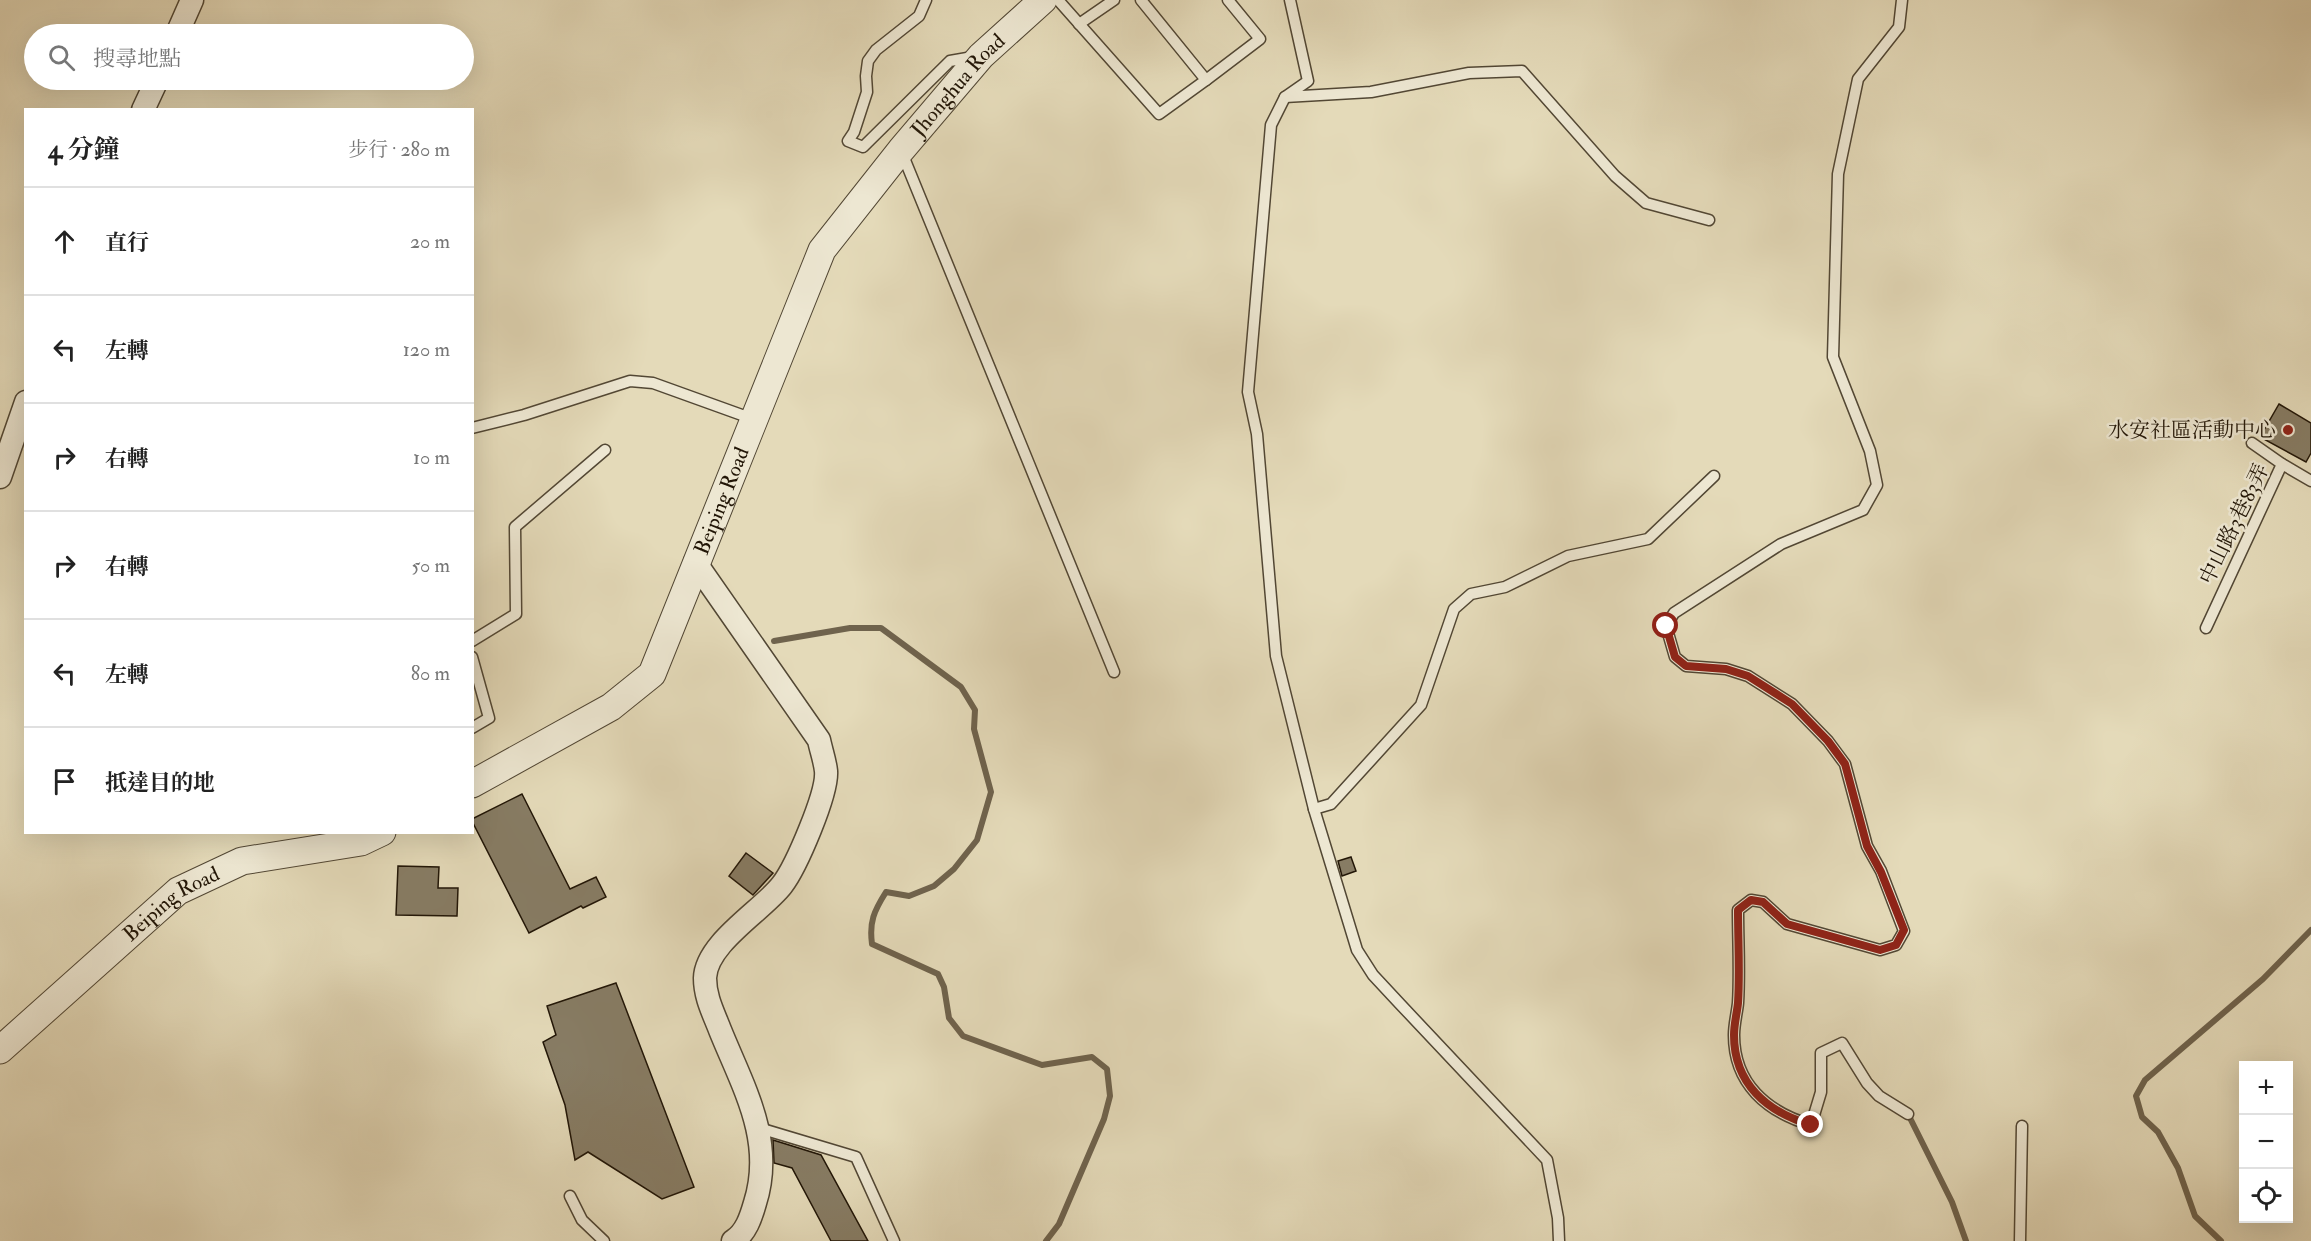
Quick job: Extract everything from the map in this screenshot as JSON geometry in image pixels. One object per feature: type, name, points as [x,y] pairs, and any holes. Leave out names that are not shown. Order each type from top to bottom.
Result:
[{"type":"street","points":[[181,24],[192,0]]},
{"type":"street","name":"Jhonghua Road","points":[[901,150],[981,56],[1043,0]]},
{"type":"street","points":[[144,108],[153,90]]},
{"type":"street","name":"Beiping Road","points":[[474,783],[611,707],[652,674],[822,249],[901,150]]},
{"type":"street","points":[[0,477],[24,408]]},
{"type":"street","points":[[695,562],[819,740],[826,773],[824,795],[782,884],[741,922],[715,953],[705,974],[708,1001],[759,1128],[763,1159],[760,1188],[752,1213],[742,1235],[733,1241]]},
{"type":"street","name":"Beiping Road","points":[[0,1050],[178,891],[242,861],[367,836]]},
{"type":"lane","points":[[927,0],[919,16],[876,51],[868,61],[867,92],[854,132],[848,141],[863,147],[951,61],[981,56]]},
{"type":"lane","points":[[1058,0],[1159,114],[1260,39],[1228,0]]},
{"type":"lane","points":[[1080,24],[1114,0]]},
{"type":"lane","points":[[1141,0],[1206,80]]},
{"type":"lane","points":[[1290,0],[1308,81],[1285,97],[1271,125],[1248,392],[1257,434],[1276,656],[1314,809],[1357,950],[1374,975],[1400,1005],[1546,1160],[1558,1218],[1559,1241]]},
{"type":"lane","points":[[1902,0],[1899,27],[1858,79],[1838,174],[1833,357],[1870,451],[1877,485],[1863,510],[1781,544],[1674,613],[1666,626],[1675,657],[1686,666],[1726,669],[1748,676],[1792,704],[1828,741],[1845,764],[1867,846],[1881,872],[1904,930],[1896,945],[1880,950],[1787,924],[1763,902],[1751,900],[1738,910],[1738,1002],[1734,1035],[1738,1065],[1750,1088],[1762,1102],[1790,1119],[1811,1125],[1821,1092],[1821,1053],[1842,1043],[1867,1083],[1879,1096],[1908,1114]]},
{"type":"lane","points":[[1285,97],[1371,92],[1469,73],[1522,71],[1615,176],[1646,203],[1709,220]]},
{"type":"lane","points":[[901,150],[1114,672]]},
{"type":"lane","points":[[474,428],[524,415],[630,381],[653,383],[754,419]]},
{"type":"lane","points":[[2252,443],[2282,464]]},
{"type":"lane","points":[[474,640],[516,614],[515,527],[605,450]]},
{"type":"lane","name":"中山路3巷83弄","points":[[2206,628],[2282,464],[2311,481]]},
{"type":"lane","points":[[1314,809],[1331,804],[1421,705],[1454,609],[1471,594],[1505,586],[1568,556],[1648,539],[1714,476]]},
{"type":"lane","points":[[474,664],[489,718],[474,727]]},
{"type":"lane","points":[[2020,1241],[2022,1126]]},
{"type":"lane","points":[[759,1128],[856,1157],[894,1241]]},
{"type":"lane","points":[[570,1196],[582,1220],[604,1241]]},
{"type":"building","name":"水安社區活動中心","points":[[2279,404],[2311,423],[2311,453],[2306,462],[2260,437]]},
{"type":"building","points":[[522,794],[570,889],[596,877],[606,897],[583,908],[581,906],[529,933],[474,825],[474,818]]},
{"type":"building","points":[[746,853],[773,873],[753,895],[729,876]]},
{"type":"building","points":[[1351,857],[1356,871],[1342,876],[1338,861]]},
{"type":"building","points":[[398,866],[439,867],[438,888],[458,888],[457,916],[396,915]]},
{"type":"building","points":[[616,983],[694,1187],[662,1199],[588,1152],[575,1160],[565,1105],[543,1042],[556,1035],[547,1006]]},
{"type":"building","points":[[773,1140],[821,1155],[868,1241],[831,1241],[792,1168],[774,1163]]},
{"type":"waterway","points":[[774,641],[850,628],[881,628],[961,687],[975,710],[974,729],[991,792],[977,840],[954,869],[934,886],[909,896],[886,892],[873,917],[872,944],[938,974],[944,987],[949,1018],[963,1036],[1042,1065],[1092,1057],[1107,1069],[1110,1096],[1104,1119],[1059,1224],[1046,1241]]},
{"type":"waterway","points":[[2221,1241],[2195,1216],[2178,1168],[2158,1132],[2142,1117],[2136,1096],[2145,1080],[2263,979],[2311,930]]},
{"type":"waterway","points":[[1908,1114],[1952,1202],[1966,1241]]},
{"type":"place","name":"水安社區活動中心","points":[[2288,430]]},
{"type":"route","points":[[1666,626],[1675,657],[1686,666],[1726,669],[1748,676],[1792,704],[1828,741],[1845,764],[1867,846],[1881,872],[1904,930],[1896,945],[1880,950],[1787,924],[1763,902],[1751,900],[1738,910],[1738,1002],[1734,1035],[1738,1065],[1750,1088],[1762,1102],[1790,1119],[1811,1125]]}]
